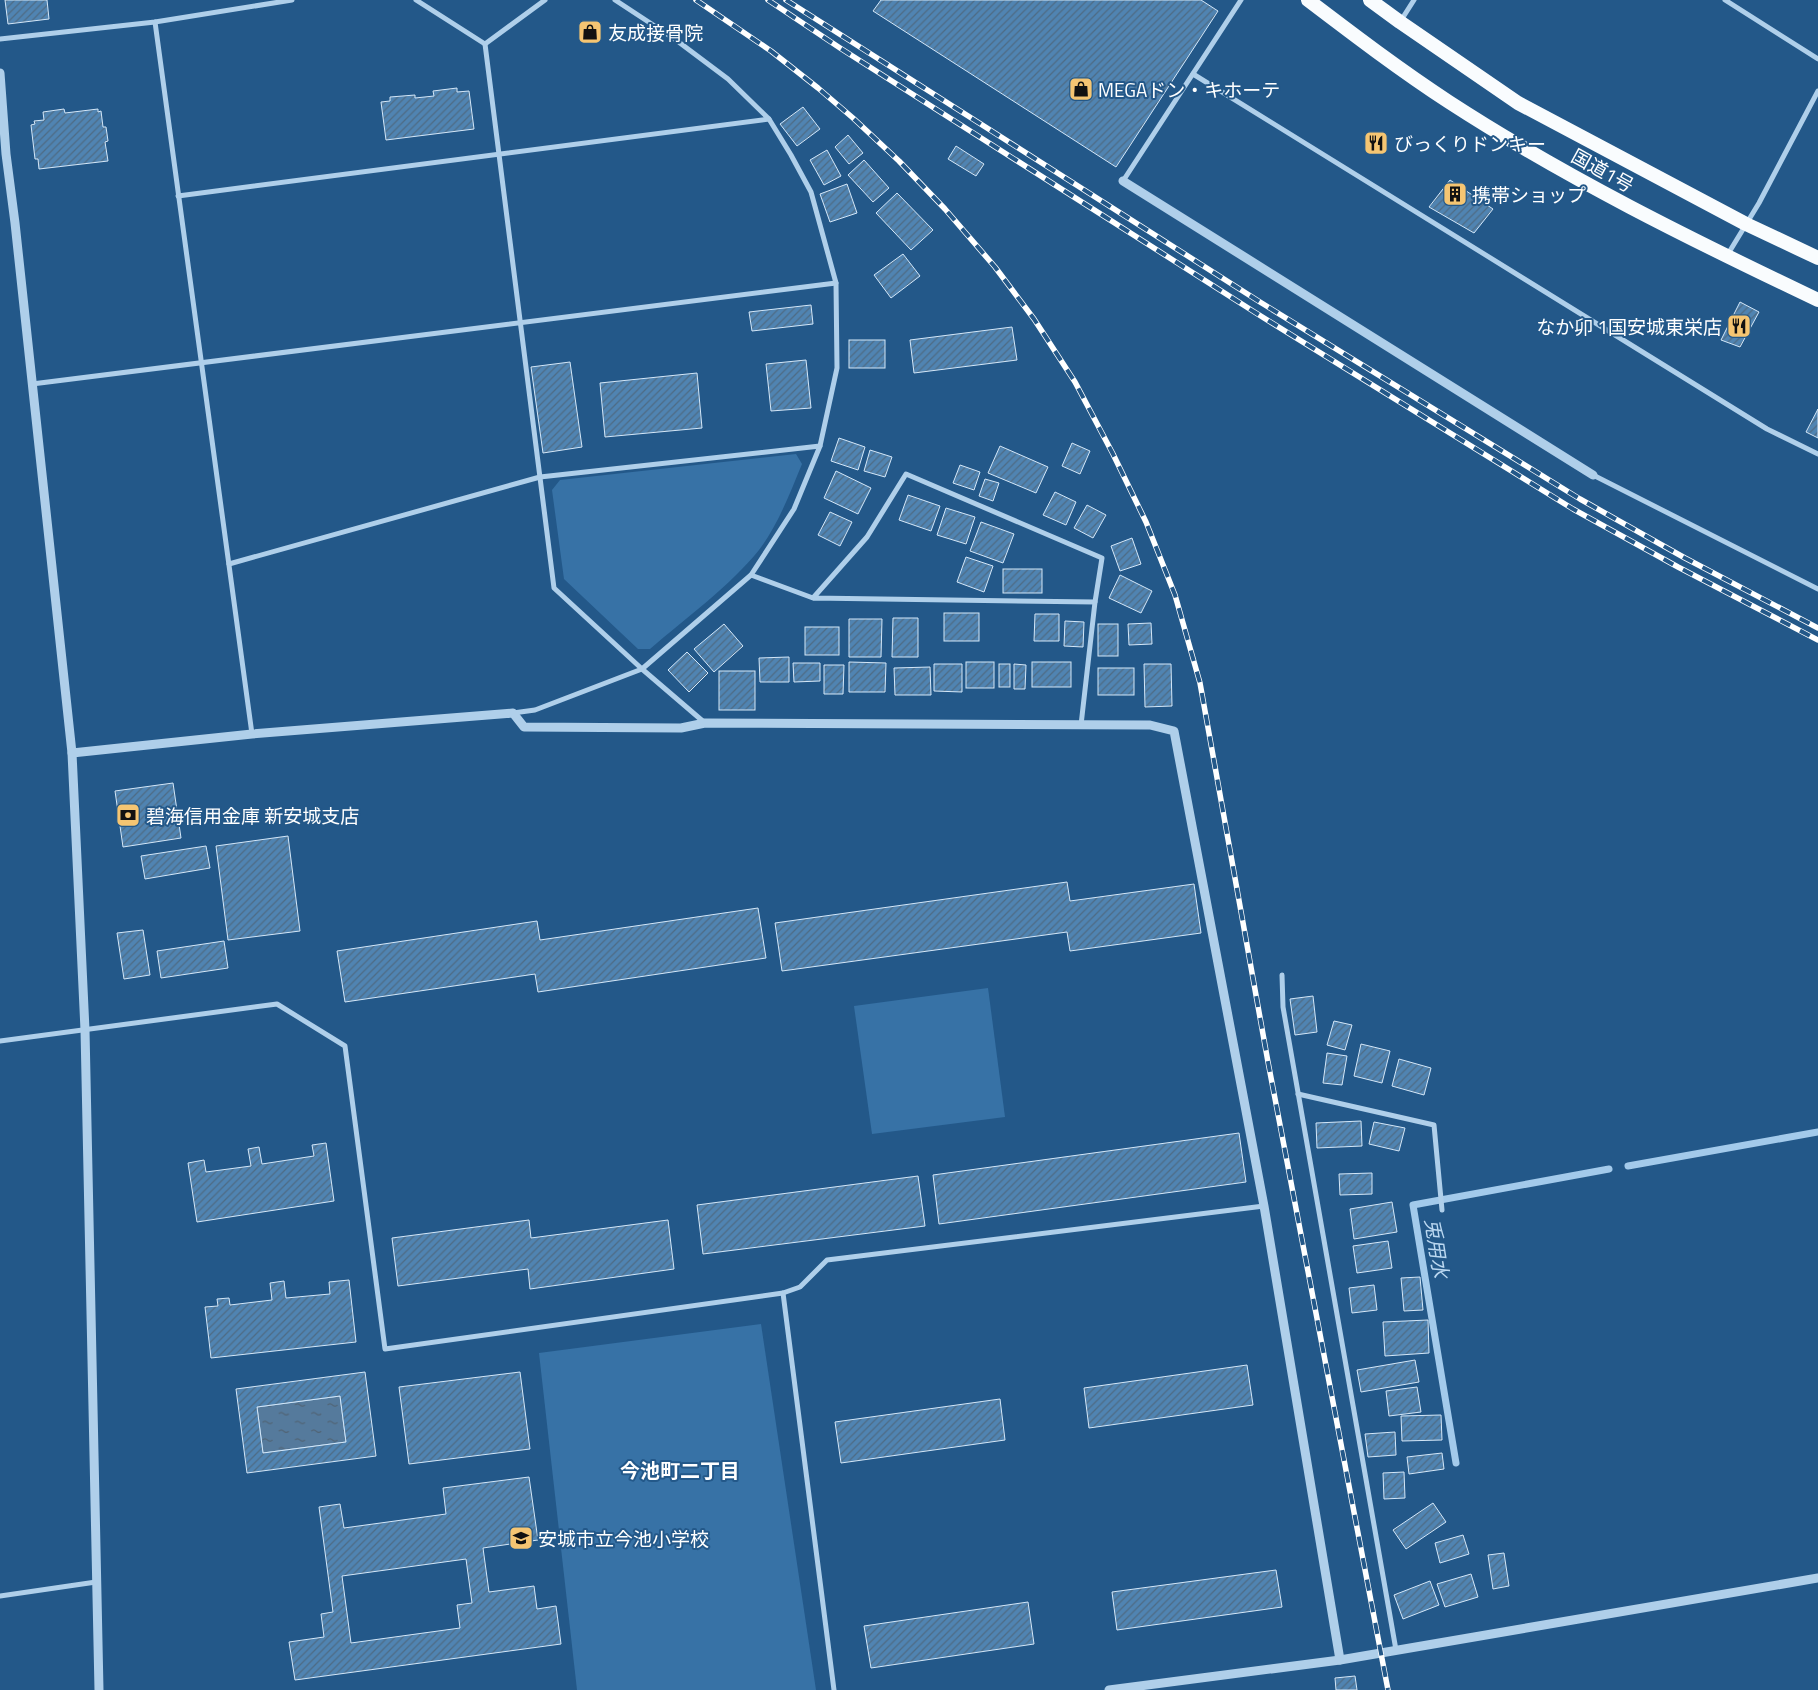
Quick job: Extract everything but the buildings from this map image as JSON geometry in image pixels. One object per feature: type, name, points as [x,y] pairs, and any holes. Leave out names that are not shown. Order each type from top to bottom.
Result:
[{"type":"highway","name":"国道1号","points":[[1308,0],[1380,54],[1449,102],[1602,192],[1726,256],[1818,300]]},
{"type":"highway","name":"国道1号","points":[[1370,0],[1518,103],[1746,224],[1818,258]]},
{"type":"street","points":[[0,38],[155,22],[292,0]]},
{"type":"street","points":[[416,0],[485,44]]},
{"type":"street","points":[[485,44],[545,0]]},
{"type":"street","points":[[72,753],[252,734],[535,710],[642,669],[751,574],[794,510],[820,446],[837,368],[836,283],[811,192],[792,155],[769,119],[728,79],[676,40],[614,0]]},
{"type":"street","points":[[1241,0],[1123,181],[1593,474],[1818,589]]},
{"type":"street","points":[[1400,22],[1414,0]]},
{"type":"street","points":[[1725,0],[1818,59]]},
{"type":"street","points":[[155,22],[252,734]]},
{"type":"street","points":[[485,44],[554,588],[642,669],[706,723]]},
{"type":"street","points":[[0,73],[3,151],[15,223],[72,753],[85,1030],[99,1690]]},
{"type":"street","points":[[1193,74],[1768,429],[1818,454]]},
{"type":"street","points":[[1726,256],[1746,224],[1818,91]]},
{"type":"street","points":[[178,196],[769,119]]},
{"type":"street","points":[[31,384],[836,283]]},
{"type":"street","points":[[229,564],[540,478],[820,446]]},
{"type":"street","points":[[813,598],[867,537],[906,474],[1102,558],[1081,725]]},
{"type":"street","points":[[751,574],[813,598],[1095,602]]},
{"type":"street","points":[[513,713],[524,727],[681,728],[706,723],[1150,725],[1174,731],[1264,1206],[1340,1660]]},
{"type":"street","points":[[1282,974],[1282,1007],[1396,1650]]},
{"type":"street","points":[[0,1040],[277,1004],[345,1046],[385,1349],[783,1293],[800,1287],[827,1260],[1264,1206]]},
{"type":"street","points":[[1298,1094],[1434,1125],[1442,1210]]},
{"type":"street","points":[[783,1293],[834,1690]]},
{"type":"street","points":[[1109,1690],[1340,1660],[1818,1578]]},
{"type":"street","points":[[0,1596],[96,1582]]},
{"type":"shaded area","points":[[796,454],[802,464],[778,519],[759,550],[721,589],[650,649],[638,649],[564,579],[552,490],[560,480]]},
{"type":"shaded area","points":[[988,988],[1005,1117],[872,1134],[854,1006]]},
{"type":"shaded area","points":[[761,1324],[816,1690],[577,1690],[539,1353]]},
{"type":"water","points":[[340,1396],[346,1442],[263,1453],[257,1407]]},
{"type":"waterway","name":"兎用水","points":[[1628,1166],[1818,1132]]},
{"type":"waterway","name":"兎用水","points":[[1456,1463],[1413,1205],[1609,1169]]},
{"type":"railway","points":[[696,0],[771,51],[818,88],[899,161],[945,209],[995,267],[1034,319],[1075,382],[1146,522],[1175,595],[1200,683],[1268,1062],[1388,1690]]},
{"type":"railway","points":[[768,0],[840,48],[1256,313],[1573,509],[1678,567],[1818,640]]},
{"type":"railway","points":[[786,0],[1260,302],[1580,499],[1685,558],[1818,628]]},
{"type":"place","name":"友成接骨院","points":[[590,32]]},
{"type":"place","name":"MEGAドン・キホーテ","points":[[1081,89]]},
{"type":"place","name":"びっくりドンキー","points":[[1376,143]]},
{"type":"place","name":"携帯ショップ","points":[[1455,194]]},
{"type":"place","name":"なか卯 1国安城東栄店","points":[[1739,326]]},
{"type":"place","name":"碧海信用金庫 新安城支店","points":[[128,815]]},
{"type":"place","name":"安城市立今池小学校","points":[[521,1538]]},
{"type":"district","name":"今池町二丁目","points":[[680,1470]]}]
